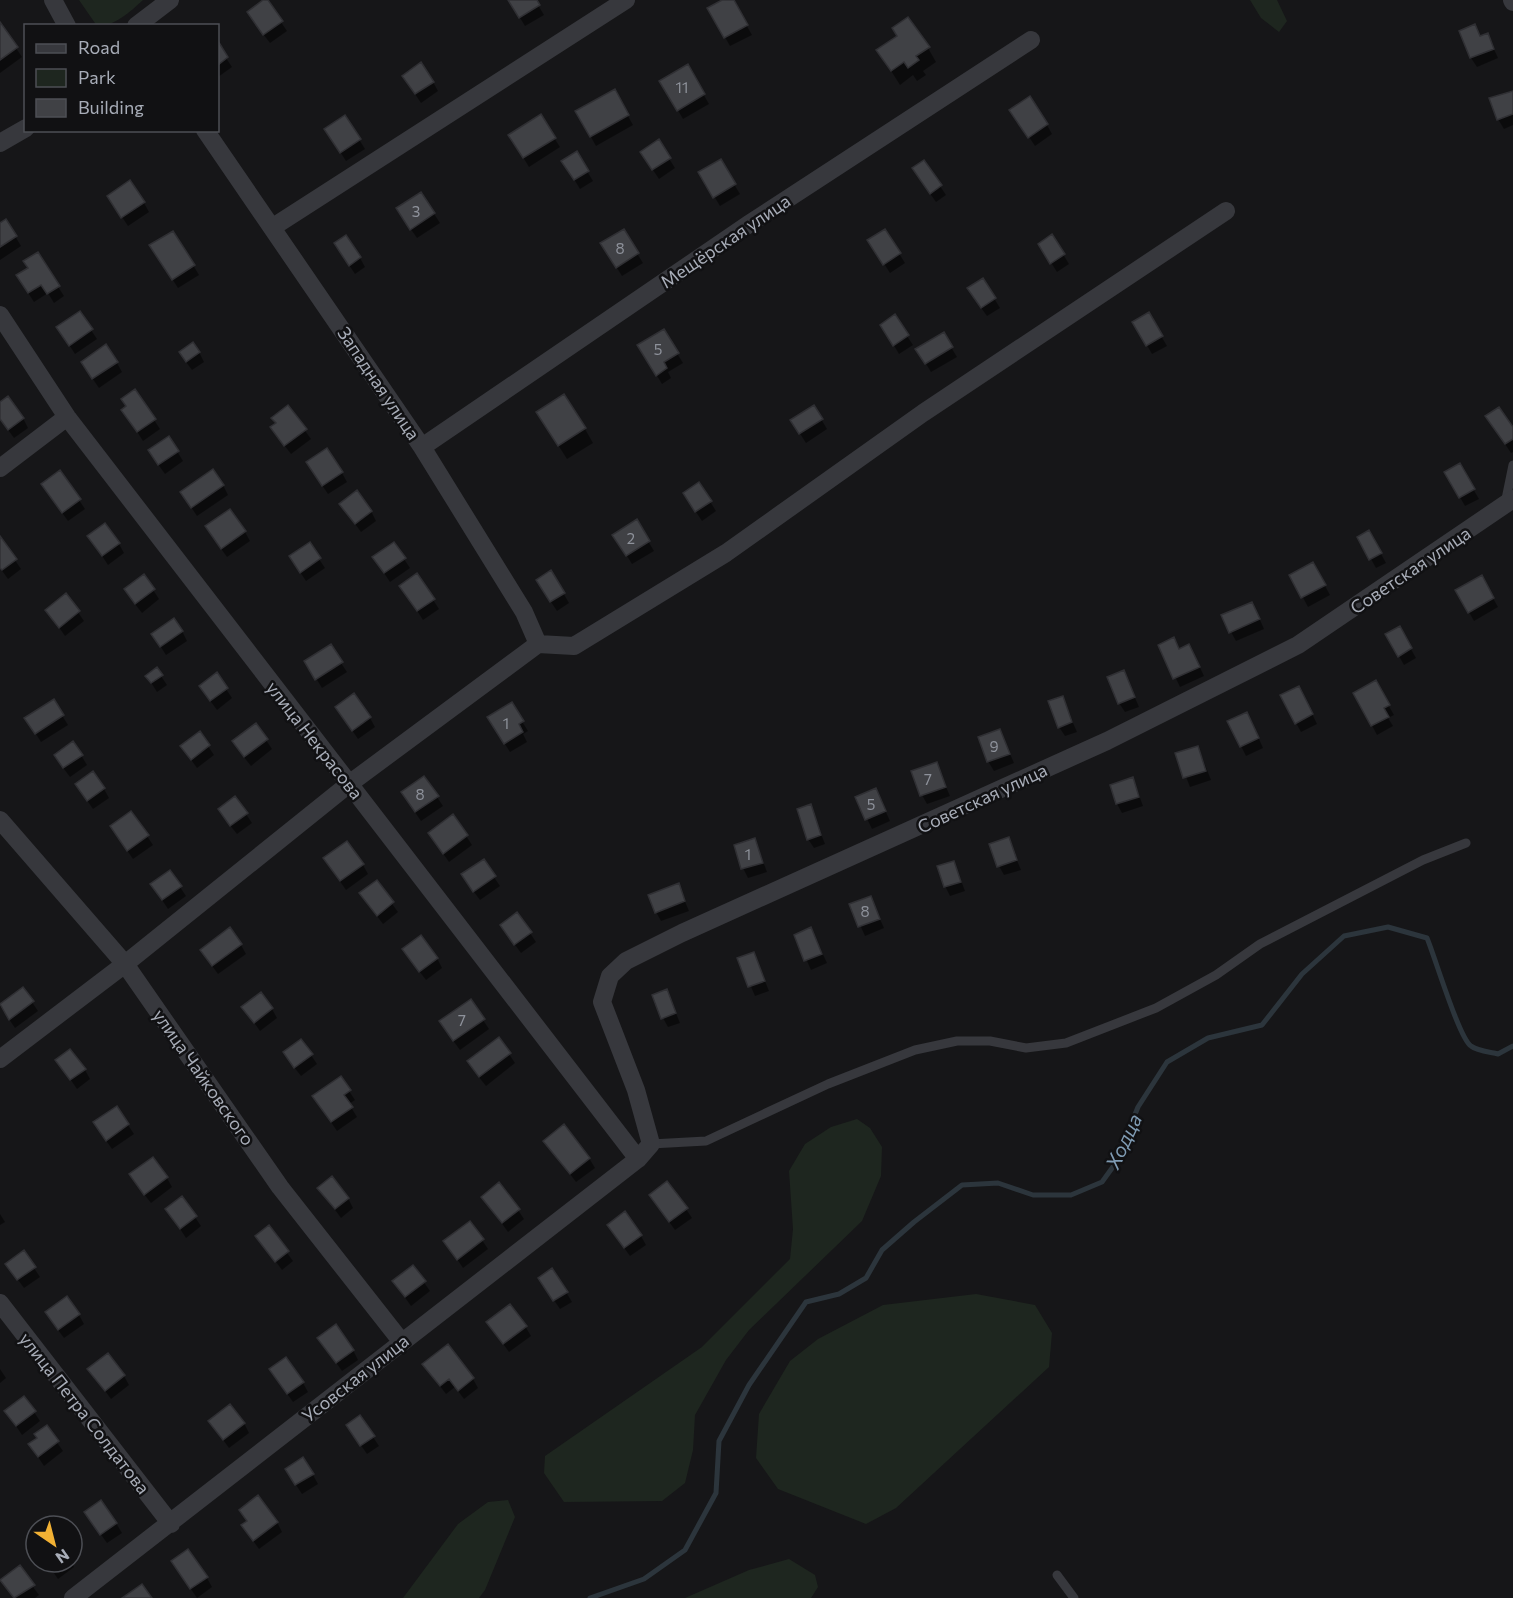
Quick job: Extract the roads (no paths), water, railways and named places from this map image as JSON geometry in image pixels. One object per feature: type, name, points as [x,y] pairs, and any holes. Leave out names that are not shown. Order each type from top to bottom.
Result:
[{"type":"street","points":[[52,0],[66,24]]},
{"type":"street","points":[[139,24],[170,0]]},
{"type":"street","points":[[273,227],[626,0]]},
{"type":"street","name":"Мещёрская улица","points":[[422,447],[749,224],[1031,40]]},
{"type":"street","points":[[0,143],[24,129]]},
{"type":"street","name":"Западная улица","points":[[206,132],[422,447],[524,612],[538,644]]},
{"type":"street","points":[[0,1059],[125,964],[349,784],[538,644],[574,646],[726,553],[923,413],[1227,211]]},
{"type":"street","name":"улица Некрасова","points":[[0,315],[67,417],[638,1159]]},
{"type":"street","points":[[0,468],[67,417]]},
{"type":"street","name":"Советская улица","points":[[651,1144],[636,1090],[602,1002],[610,976],[626,961],[681,933],[1096,746],[1298,645],[1509,502]]},
{"type":"street","name":"улица Чайковского","points":[[0,820],[125,964],[280,1187],[401,1341]]},
{"type":"street","points":[[638,1159],[651,1144]]},
{"type":"street","name":"Усовская улица","points":[[73,1598],[638,1159]]},
{"type":"street","name":"улица Петра Солдатова","points":[[0,1303],[171,1524]]},
{"type":"lane","points":[[1509,502],[1513,465]]},
{"type":"lane","points":[[651,1144],[706,1141],[828,1084],[915,1050],[957,1041],[990,1041],[1026,1048],[1066,1043],[1156,1008],[1216,975],[1260,944],[1423,860],[1466,843]]},
{"type":"lane","points":[[1057,1575],[1074,1598]]},
{"type":"waterway","name":"Ходца","points":[[590,1598],[644,1579],[685,1550],[716,1493],[719,1441],[749,1385],[806,1302],[839,1294],[866,1278],[882,1250],[962,1185],[998,1183],[1033,1195],[1071,1195],[1102,1182],[1115,1164],[1138,1107],[1167,1062],[1208,1038],[1262,1025],[1302,974],[1344,936],[1388,927],[1427,938],[1466,1040],[1477,1049],[1498,1054],[1513,1046]]}]
